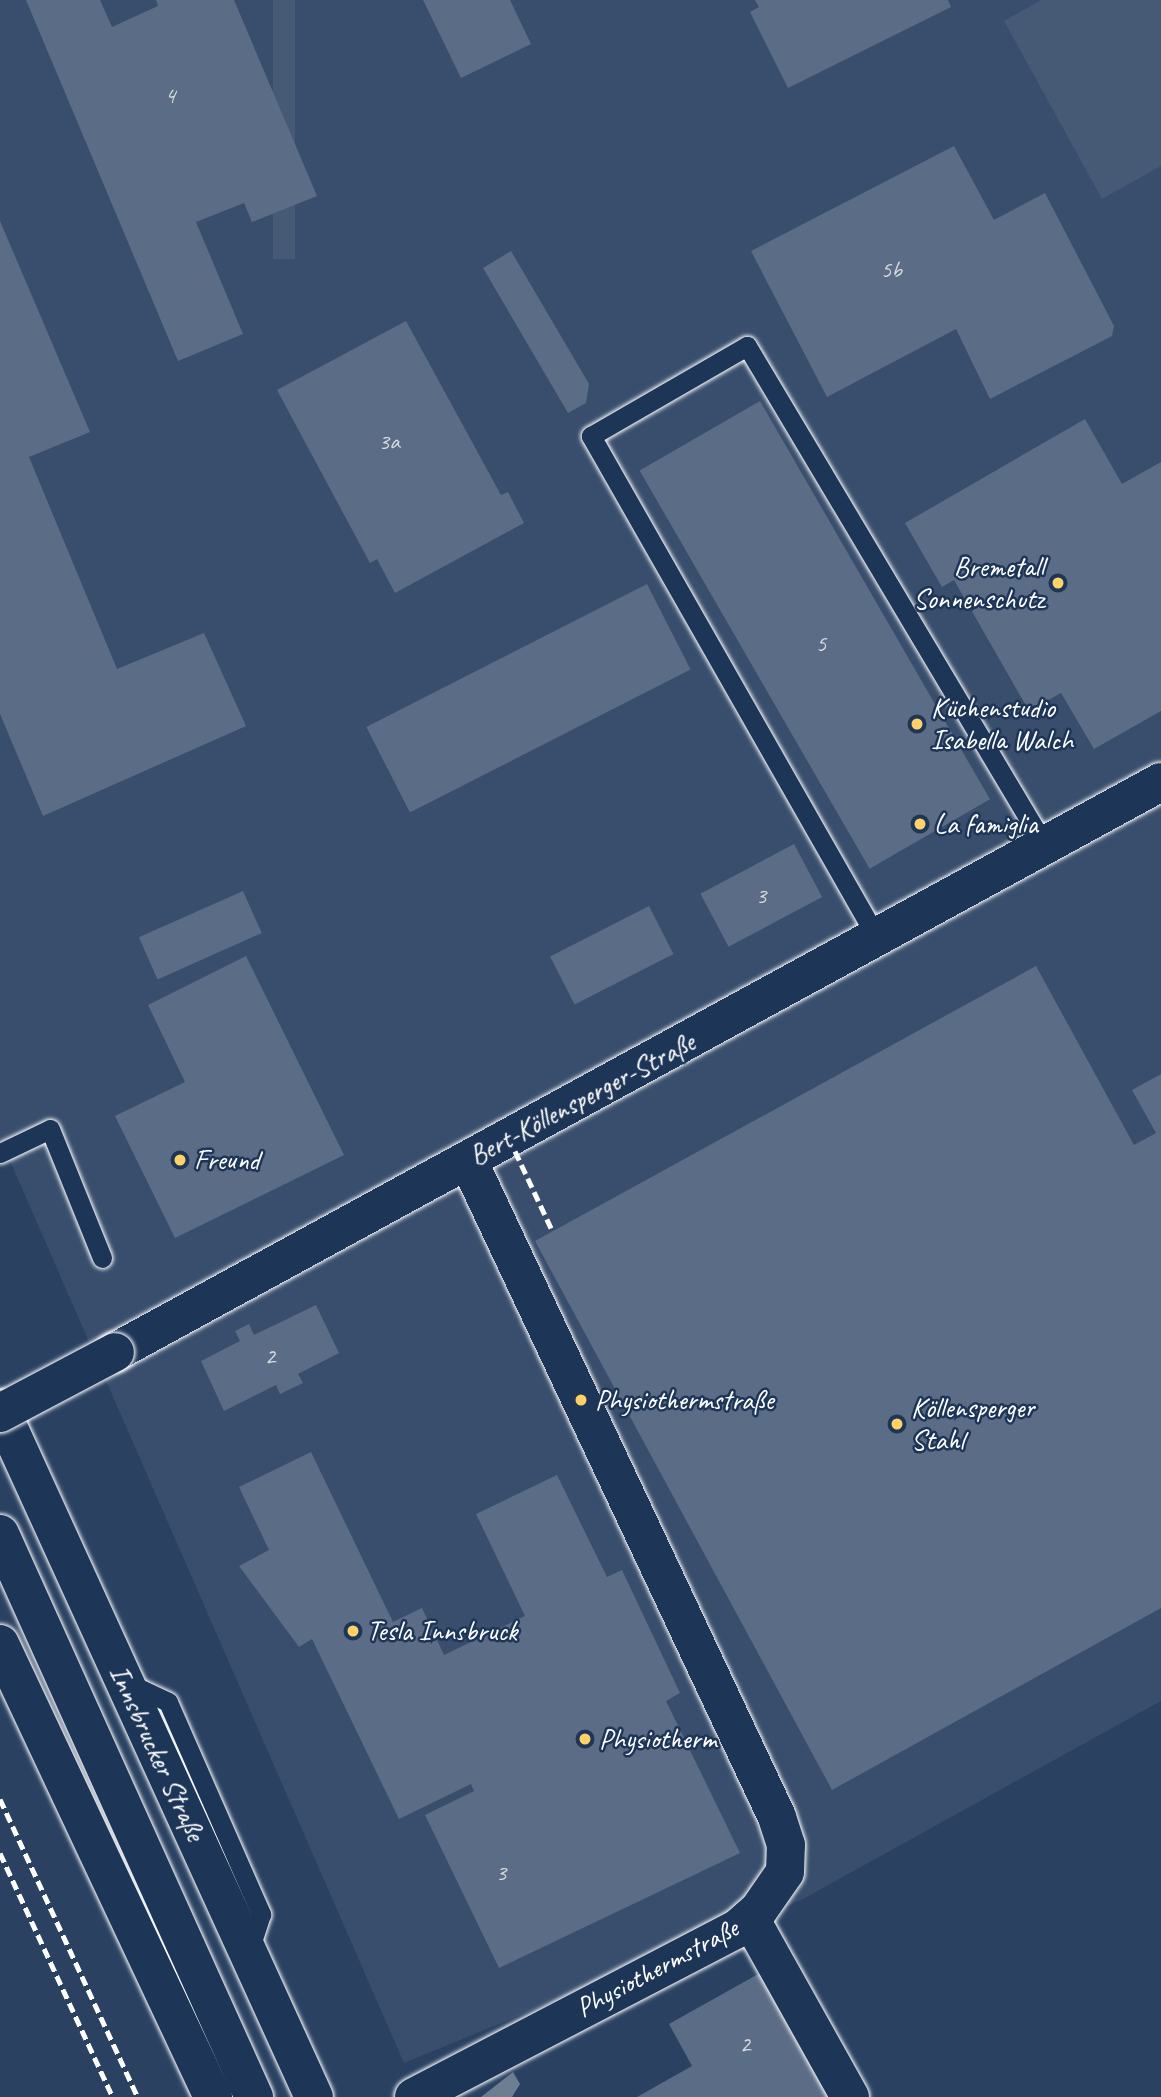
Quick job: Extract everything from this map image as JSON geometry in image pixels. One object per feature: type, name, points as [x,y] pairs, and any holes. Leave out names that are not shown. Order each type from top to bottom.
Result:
[{"type":"street","name":"Bert-Köllensperger-Straße","points":[[0,1411],[115,1352],[1161,782]]},
{"type":"street","name":"Physiothermstraße","points":[[414,2097],[737,1929],[750,1918],[785,1872],[786,1844],[777,1817],[468,1160]]},
{"type":"street","name":"Innsbrucker Straße","points":[[0,1411],[314,2097]]},
{"type":"street","points":[[0,1534],[254,2097]]},
{"type":"street","points":[[0,1644],[213,2097]]},
{"type":"street","points":[[750,1918],[850,2097]]},
{"type":"lane","points":[[877,938],[591,436],[747,346],[1045,846]]},
{"type":"lane","points":[[0,1153],[50,1129],[102,1258]]},
{"type":"shaded area","points":[[0,0],[1161,0],[1161,1701],[803,1899],[404,2063],[0,1138]]},
{"type":"shaded area","points":[[273,0],[295,0],[295,259],[273,259]]},
{"type":"shaded area","points":[[1041,0],[1161,0],[1161,166],[1102,199],[1004,21]]},
{"type":"shaded area","points":[[513,2072],[520,2084],[512,2097],[481,2097]]},
{"type":"building","points":[[26,0],[100,0],[112,27],[158,6],[156,0],[234,0],[317,196],[252,222],[244,203],[196,222],[243,334],[178,361]]},
{"type":"building","points":[[423,0],[510,0],[531,44],[461,78]]},
{"type":"building","points":[[755,0],[948,0],[951,7],[788,88],[750,12],[759,7]]},
{"type":"building","points":[[954,146],[994,220],[1045,193],[1114,326],[1112,336],[990,399],[956,329],[827,397],[751,251]]},
{"type":"building","points":[[0,221],[90,432],[29,457],[117,669],[204,633],[246,726],[43,816],[0,714]]},
{"type":"building","points":[[511,251],[589,384],[586,403],[568,413],[483,268]]},
{"type":"building","points":[[406,321],[501,495],[508,492],[524,523],[395,593],[377,559],[370,563],[277,390]]},
{"type":"building","points":[[760,401],[990,799],[870,869],[640,470]]},
{"type":"building","name":"Bremetall Sonnenschutz","points":[[1085,419],[1122,484],[1161,462],[1161,711],[1094,749],[1061,693],[1029,711],[954,580],[942,587],[905,523]]},
{"type":"building","points":[[647,584],[691,670],[410,813],[366,727]]},
{"type":"building","points":[[794,844],[822,897],[729,947],[700,894]]},
{"type":"building","points":[[243,891],[262,933],[158,979],[139,937]]},
{"type":"building","points":[[649,906],[674,954],[575,1005],[550,956]]},
{"type":"building","points":[[246,956],[344,1155],[175,1238],[115,1116],[185,1082],[148,1005]]},
{"type":"building","name":"Köllensperger Stahl","points":[[1036,966],[1134,1145],[1156,1133],[1132,1090],[1161,1074],[1161,1608],[832,1790],[535,1241]]},
{"type":"building","points":[[316,1305],[339,1353],[298,1374],[303,1383],[280,1394],[276,1385],[224,1411],[201,1361],[240,1341],[235,1331],[249,1324],[254,1335]]},
{"type":"building","points":[[311,1452],[393,1622],[422,1608],[444,1655],[525,1616],[476,1514],[557,1475],[607,1577],[622,1570],[680,1693],[666,1701],[740,1853],[499,1968],[425,1815],[474,1791],[471,1784],[399,1819],[312,1639],[299,1647],[239,1566],[269,1550],[239,1487]]},
{"type":"building","points":[[767,1969],[839,2097],[637,2097],[692,2066],[669,2024]]},
{"type":"railway","points":[[515,1151],[552,1230]]},
{"type":"railway","points":[[0,1799],[138,2097]]},
{"type":"railway","points":[[0,1853],[113,2097]]},
{"type":"place","name":"Bremetall Sonnenschutz","points":[[1058,583]]},
{"type":"place","name":"Küchenstudio Isabella Walch","points":[[917,724]]},
{"type":"place","name":"La famiglia","points":[[920,824]]},
{"type":"place","name":"Freund","points":[[180,1160]]},
{"type":"place","name":"Physiothermstraße","points":[[581,1400]]},
{"type":"place","name":"Köllensperger Stahl","points":[[897,1424]]},
{"type":"place","name":"Tesla Innsbruck","points":[[353,1631]]},
{"type":"place","name":"Physiotherm","points":[[585,1739]]}]
